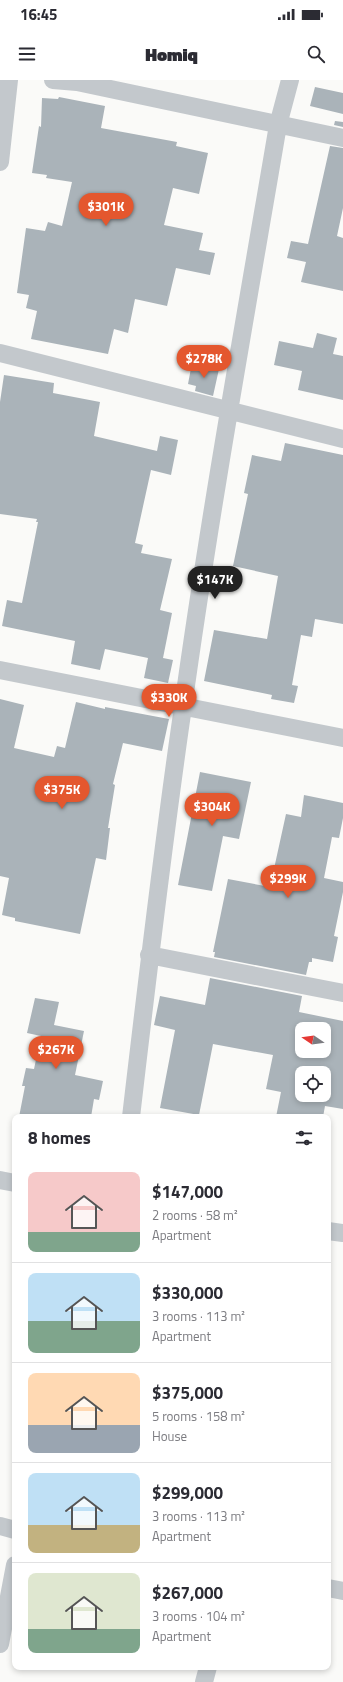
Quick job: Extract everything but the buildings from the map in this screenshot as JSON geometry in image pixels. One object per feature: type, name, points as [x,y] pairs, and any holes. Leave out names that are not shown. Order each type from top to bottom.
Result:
[{"type":"street","points":[[0,162],[10,80]]},
{"type":"street","points":[[53,80],[76,82],[343,138]]},
{"type":"street","points":[[131,1114],[149,955],[183,706],[229,411],[278,125],[290,80]]},
{"type":"street","points":[[0,353],[343,439]]},
{"type":"street","points":[[0,670],[343,738]]},
{"type":"street","points":[[149,955],[343,992]]},
{"type":"street","points":[[0,1180],[12,1182]]},
{"type":"street","points":[[331,1231],[343,1233]]},
{"type":"street","points":[[0,1526],[12,1529]]},
{"type":"street","points":[[0,1644],[12,1581]]},
{"type":"street","points":[[331,1589],[343,1591]]},
{"type":"street","points":[[204,1682],[207,1670]]}]
